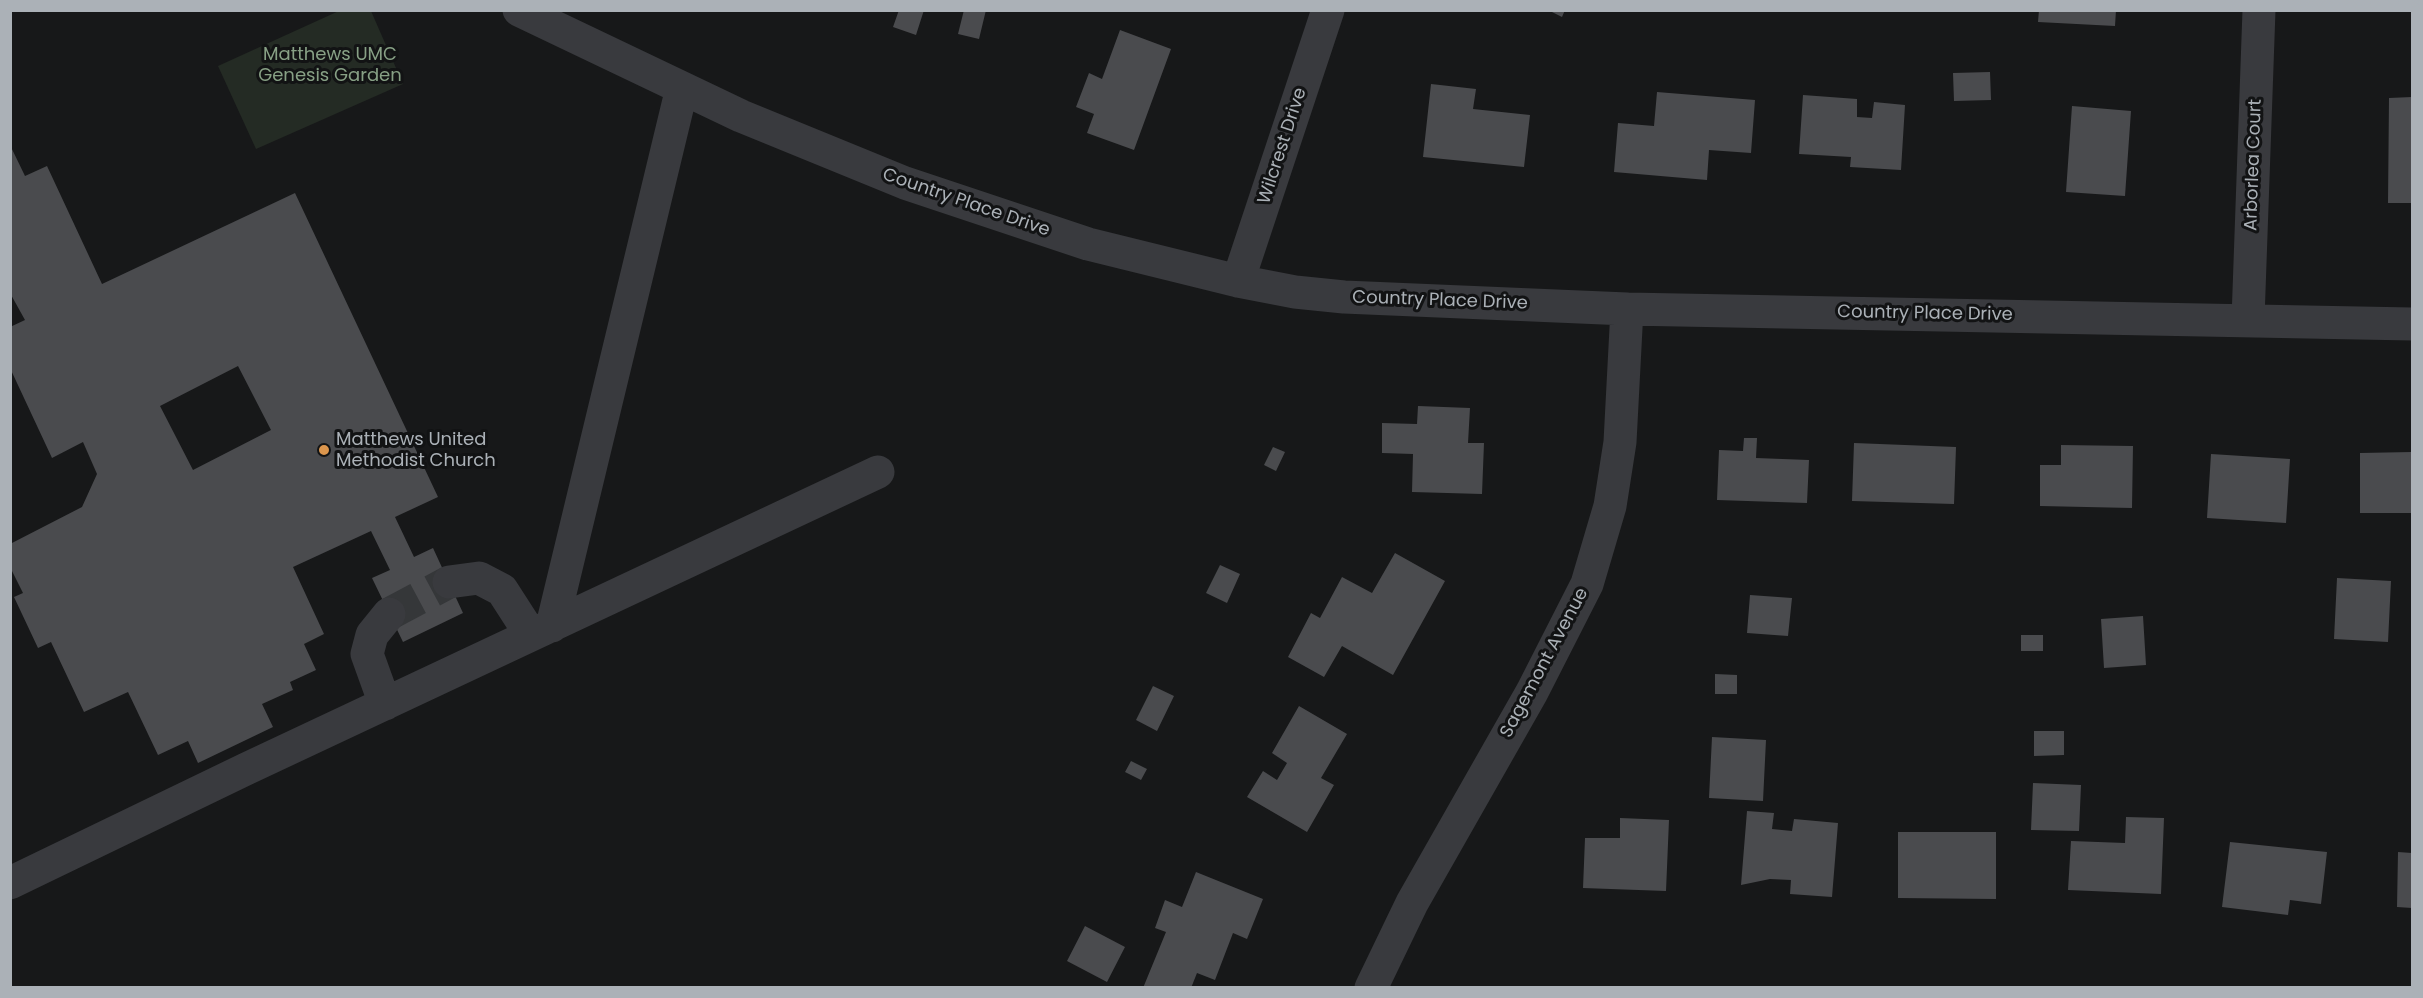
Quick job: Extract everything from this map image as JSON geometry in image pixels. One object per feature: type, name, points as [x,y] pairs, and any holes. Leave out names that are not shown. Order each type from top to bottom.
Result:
[{"type":"street","name":"Country Place Drive","points":[[519,10],[741,116],[905,183],[1088,244],[1238,281],[1295,292],[1344,297],[1627,309],[2248,319],[2412,324]]},
{"type":"street","name":"Wilcrest Drive","points":[[1238,281],[1328,10]]},
{"type":"street","name":"Arborlea Court","points":[[2248,319],[2259,10]]},
{"type":"street","points":[[541,631],[682,88]]},
{"type":"street","name":"Sagemont Avenue","points":[[1373,987],[1412,903],[1532,692],[1587,584],[1610,506],[1620,442],[1627,309]]},
{"type":"street","points":[[10,884],[385,704],[878,472]]},
{"type":"street","points":[[449,582],[479,578],[502,590],[541,631]]},
{"type":"street","points":[[385,704],[367,654],[372,635],[389,614]]},
{"type":"green space","name":"Matthews UMC Genesis Garden","points":[[341,10],[371,11],[403,84],[256,149],[218,66]]},
{"type":"building","points":[[899,10],[924,10],[916,35],[893,27]]},
{"type":"building","points":[[964,10],[986,10],[979,39],[958,34]]},
{"type":"building","points":[[1548,10],[1565,10],[1562,17]]},
{"type":"building","points":[[2039,10],[2116,10],[2115,26],[2038,22]]},
{"type":"building","points":[[1120,30],[1171,49],[1134,150],[1087,133],[1094,114],[1076,107],[1089,73],[1102,79]]},
{"type":"building","points":[[1990,72],[1991,100],[1954,101],[1953,73]]},
{"type":"building","points":[[1431,84],[1476,89],[1473,109],[1530,115],[1524,167],[1423,157]]},
{"type":"building","points":[[1657,92],[1755,100],[1751,153],[1709,150],[1707,180],[1614,172],[1618,123],[1654,126]]},
{"type":"building","points":[[1803,95],[1857,99],[1857,117],[1872,118],[1874,102],[1905,105],[1901,170],[1850,167],[1851,157],[1799,154]]},
{"type":"building","points":[[2412,97],[2412,203],[2388,203],[2389,98]]},
{"type":"building","points":[[2072,106],[2131,111],[2125,196],[2066,192]]},
{"type":"building","name":"Matthews United Methodist Church","points":[[10,145],[25,176],[47,166],[102,284],[295,193],[438,497],[395,517],[414,557],[433,548],[463,613],[403,642],[372,578],[390,570],[371,531],[293,567],[324,634],[304,644],[316,670],[290,682],[293,690],[262,704],[273,727],[198,763],[188,741],[158,755],[128,692],[84,712],[51,642],[38,648],[14,597],[23,593],[10,567],[10,544],[82,507],[97,474],[83,442],[52,458],[10,368],[10,327],[25,320],[10,293]],"holes":[[[238,366],[271,430],[193,470],[160,406]]]},
{"type":"building","points":[[1418,406],[1470,408],[1468,443],[1484,443],[1482,494],[1412,492],[1413,454],[1382,453],[1382,423],[1417,424]]},
{"type":"building","points":[[1744,438],[1757,438],[1756,458],[1809,460],[1807,503],[1717,500],[1719,450],[1743,451]]},
{"type":"building","points":[[1854,443],[1956,447],[1954,504],[1852,501]]},
{"type":"building","points":[[2061,445],[2133,446],[2132,508],[2040,506],[2040,465],[2061,465]]},
{"type":"building","points":[[1273,447],[1285,452],[1276,471],[1264,465]]},
{"type":"building","points":[[2412,452],[2412,513],[2360,513],[2360,453]]},
{"type":"building","points":[[2211,454],[2290,459],[2286,523],[2207,518]]},
{"type":"building","points":[[1395,553],[1445,581],[1393,675],[1342,646],[1324,677],[1288,657],[1311,613],[1320,618],[1342,577],[1372,593]]},
{"type":"building","points":[[1220,565],[1240,574],[1227,603],[1206,593]]},
{"type":"building","points":[[2337,578],[2391,581],[2388,642],[2334,639]]},
{"type":"building","points":[[1750,595],[1792,598],[1788,636],[1747,633]]},
{"type":"building","points":[[2143,616],[2146,665],[2104,668],[2101,619]]},
{"type":"building","points":[[2021,635],[2043,635],[2043,651],[2021,651]]},
{"type":"building","points":[[1715,674],[1737,675],[1737,694],[1715,694]]},
{"type":"building","points":[[1153,686],[1174,696],[1157,731],[1136,720]]},
{"type":"building","points":[[1299,706],[1347,734],[1321,778],[1334,785],[1307,832],[1247,797],[1263,771],[1277,780],[1287,763],[1272,753]]},
{"type":"building","points":[[2034,731],[2064,731],[2064,755],[2034,756]]},
{"type":"building","points":[[1712,737],[1766,740],[1763,801],[1709,798]]},
{"type":"building","points":[[1131,761],[1147,769],[1141,780],[1125,772]]},
{"type":"building","points":[[2033,783],[2081,785],[2079,831],[2031,830]]},
{"type":"building","points":[[1747,811],[1774,813],[1772,829],[1792,831],[1794,819],[1838,823],[1832,897],[1790,894],[1791,880],[1770,879],[1741,885]]},
{"type":"building","points":[[2126,817],[2164,818],[2161,894],[2068,890],[2071,841],[2125,843]]},
{"type":"building","points":[[1620,818],[1669,820],[1666,891],[1583,888],[1585,838],[1620,838]]},
{"type":"building","points":[[1898,832],[1996,832],[1996,899],[1898,898]]},
{"type":"building","points":[[2230,842],[2327,852],[2321,904],[2290,900],[2288,915],[2222,907]]},
{"type":"building","points":[[2398,852],[2412,853],[2412,908],[2397,907]]},
{"type":"building","points":[[1196,872],[1263,899],[1247,939],[1233,933],[1215,980],[1197,973],[1191,988],[1143,988],[1166,932],[1155,928],[1165,900],[1182,907]]},
{"type":"building","points":[[1085,926],[1125,947],[1107,982],[1067,961]]},
{"type":"tunnel","points":[[389,614],[449,582]]},
{"type":"place","name":"Matthews United Methodist Church","points":[[324,450]]}]
